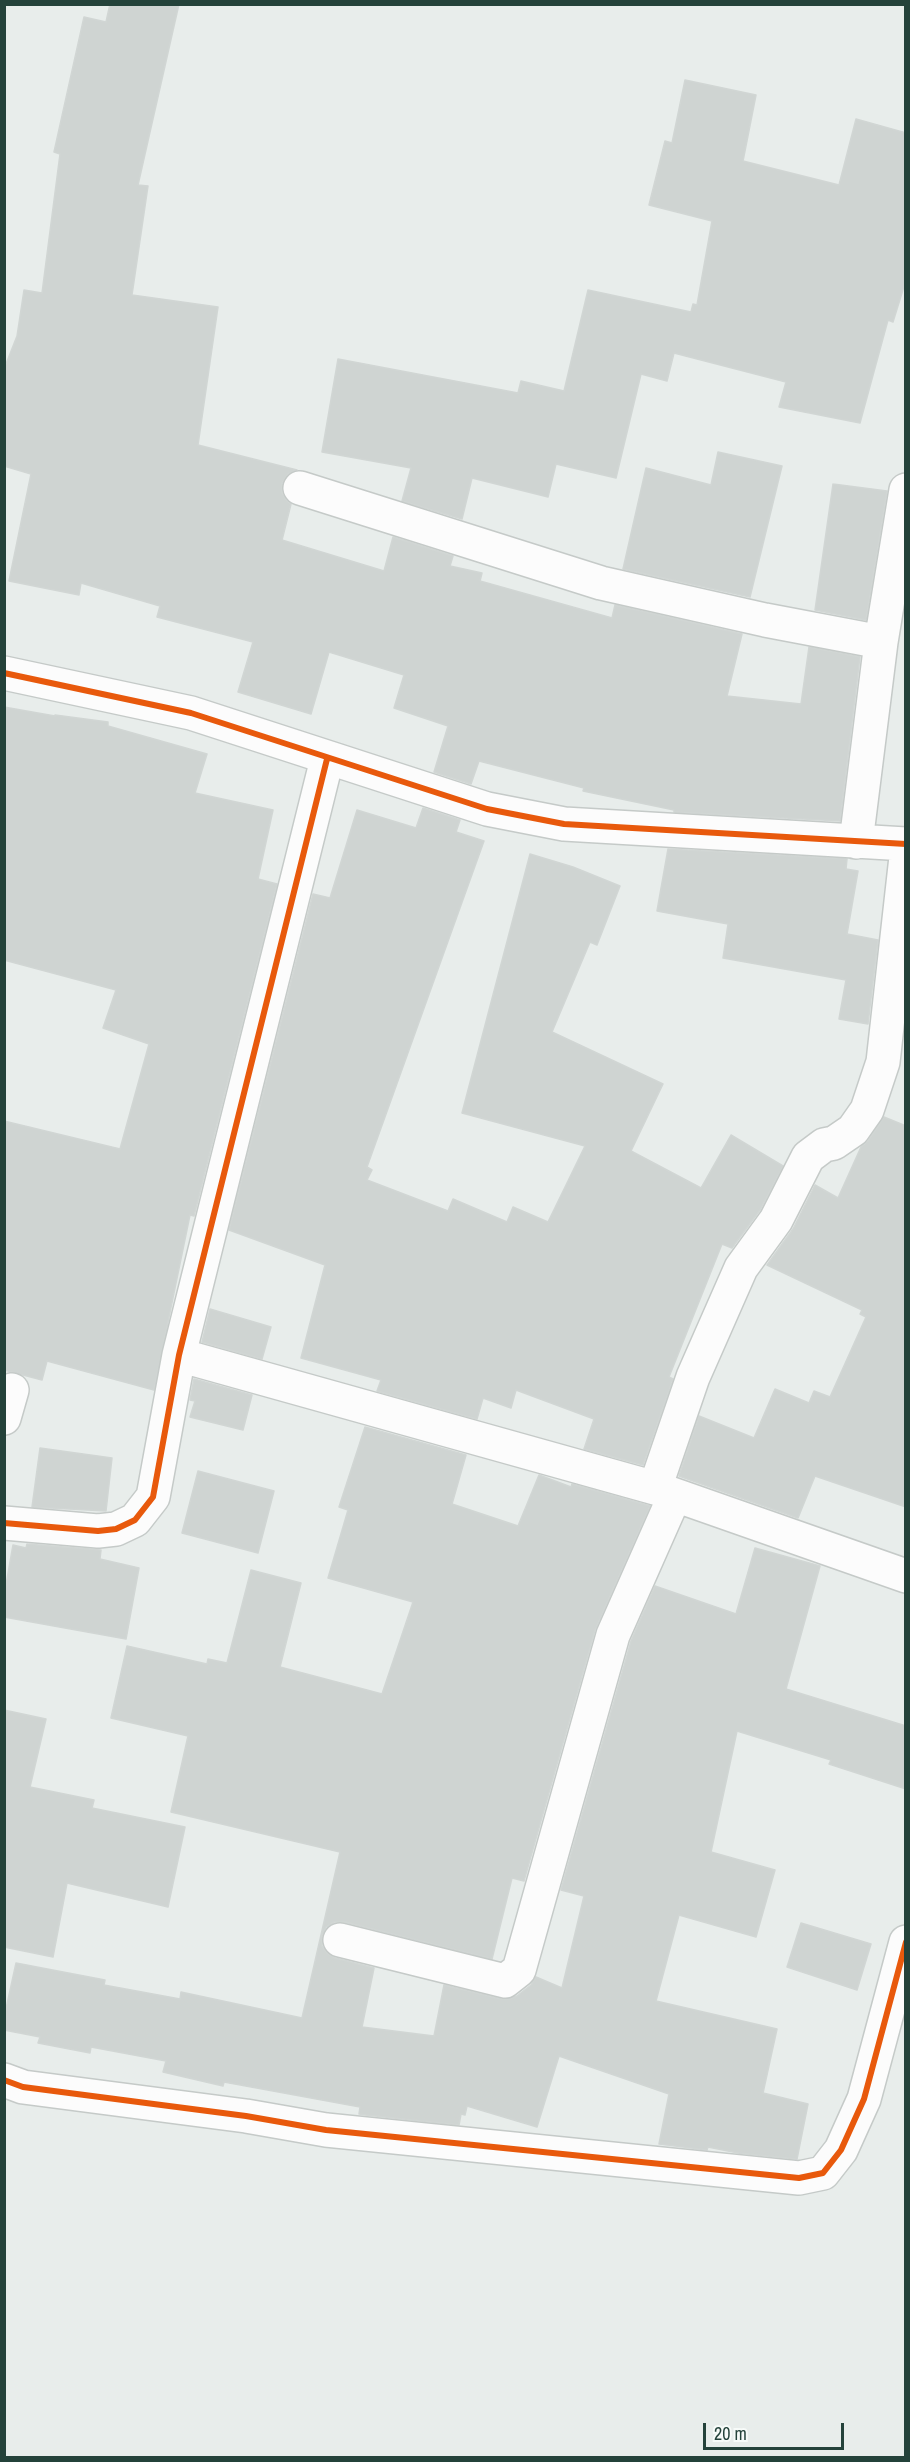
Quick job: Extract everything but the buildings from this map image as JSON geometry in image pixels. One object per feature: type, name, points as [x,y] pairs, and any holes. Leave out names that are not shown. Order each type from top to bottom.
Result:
[{"type":"street","points":[[300,488],[601,583],[765,620],[881,642]]},
{"type":"street","points":[[856,842],[881,642],[906,490]]},
{"type":"street","points":[[4,673],[191,713],[487,809],[564,824],[906,844]]},
{"type":"street","points":[[4,1523],[98,1531],[116,1529],[135,1520],[153,1497],[179,1354],[327,759]]},
{"type":"street","points":[[340,1940],[505,1981],[519,1970],[613,1635],[665,1492],[693,1377],[741,1268],[776,1220],[808,1157],[824,1145],[834,1143],[853,1130],[867,1110],[884,1062],[906,857]]},
{"type":"street","points":[[179,1354],[665,1492],[906,1576]]},
{"type":"street","points":[[5,2083],[246,2116],[327,2130],[799,2178],[823,2173],[841,2150],[864,2098],[906,1942]]},
{"type":"cycle path","points":[[4,673],[191,713],[487,809],[564,824],[906,844]]},
{"type":"cycle path","points":[[4,1523],[98,1531],[116,1529],[135,1520],[153,1497],[179,1355],[327,759]]},
{"type":"cycle path","points":[[4,2080],[23,2087],[246,2116],[326,2130],[799,2178],[823,2173],[841,2150],[864,2099],[906,1942]]}]
